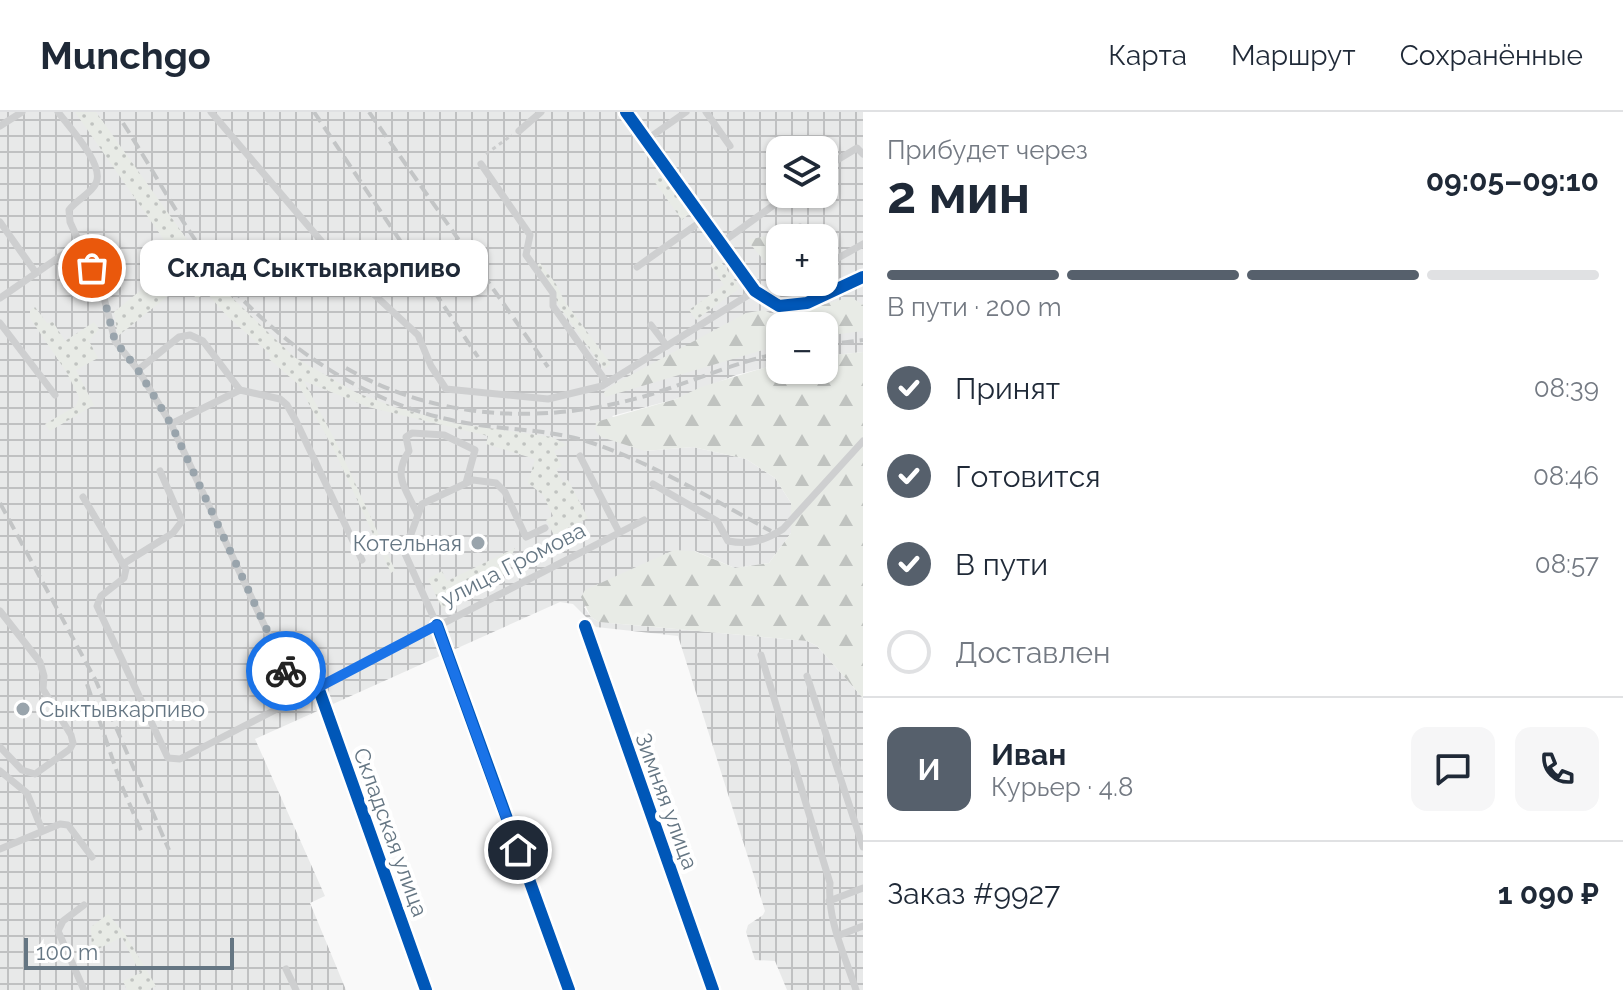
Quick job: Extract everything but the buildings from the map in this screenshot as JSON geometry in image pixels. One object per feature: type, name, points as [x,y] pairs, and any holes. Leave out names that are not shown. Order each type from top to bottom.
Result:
[{"type":"street","points":[[626,112],[755,291],[779,306],[807,303],[863,277]]},
{"type":"street","points":[[437,625],[569,990]]},
{"type":"street","name":"Зимняя улица","points":[[585,626],[713,990]]},
{"type":"street","name":"Складская улица","points":[[318,687],[426,990]]},
{"type":"lane","points":[[58,112],[92,157],[98,174],[94,187],[69,210],[70,222],[103,294],[115,341],[138,370],[171,424],[298,698]]},
{"type":"lane","points":[[211,112],[340,263],[418,335],[431,366],[446,389],[548,399],[607,383],[755,291]]},
{"type":"lane","points":[[519,131],[541,112]]},
{"type":"lane","points":[[646,140],[686,112]]},
{"type":"lane","points":[[706,112],[730,146]]},
{"type":"lane","points":[[0,126],[16,113]]},
{"type":"lane","points":[[838,160],[857,148],[863,154]]},
{"type":"lane","points":[[481,164],[530,235],[526,255],[553,293],[553,306],[607,383]]},
{"type":"lane","points":[[720,244],[770,208]]},
{"type":"lane","points":[[637,267],[703,220]]},
{"type":"lane","points":[[0,222],[36,273]]},
{"type":"lane","points":[[0,298],[81,242]]},
{"type":"lane","points":[[838,258],[863,244]]},
{"type":"lane","points":[[0,323],[55,395]]},
{"type":"lane","points":[[651,325],[667,346]]},
{"type":"lane","points":[[138,370],[179,337],[190,335],[203,341],[240,390]]},
{"type":"lane","points":[[171,424],[240,390],[280,399],[287,405],[362,560]]},
{"type":"lane","points":[[417,513],[400,476],[401,464],[409,451],[406,437],[412,433],[444,435],[475,450],[466,483]]},
{"type":"lane","points":[[653,484],[717,521],[728,541],[747,544],[767,539],[783,529],[863,441]]},
{"type":"lane","points":[[580,456],[619,532]]},
{"type":"lane","points":[[83,497],[123,564],[173,533],[182,521],[160,471]]},
{"type":"lane","points":[[437,625],[402,547],[411,534],[422,504],[473,480],[496,483],[505,492],[526,537],[545,528]]},
{"type":"lane","name":"улица Громова","points":[[123,564],[126,569],[124,578],[101,596],[97,606],[168,758],[180,759],[644,520]]},
{"type":"lane","points":[[0,611],[40,662],[44,676],[43,689],[73,743],[70,749],[35,774],[22,770],[0,747]]},
{"type":"lane","points":[[761,655],[830,883],[829,901],[837,936],[856,990]]},
{"type":"lane","points":[[807,676],[863,847]]},
{"type":"lane","points":[[0,771],[27,793],[42,830]]},
{"type":"lane","points":[[0,849],[54,825],[68,825],[92,857]]},
{"type":"lane","points":[[829,901],[863,888]]},
{"type":"lane","points":[[84,905],[63,921],[58,931],[84,990]]},
{"type":"lane","points":[[837,936],[863,926]]},
{"type":"lane","points":[[286,969],[296,990]]},
{"type":"lane","points":[[852,976],[863,972]]},
{"type":"path","points":[[481,164],[481,158],[519,131]]},
{"type":"shaded area","points":[[0,112],[863,112],[863,352],[838,355],[838,312],[766,312],[766,368],[736,375],[676,399],[612,416],[645,451],[693,447],[746,459],[775,478],[791,503],[791,533],[769,563],[735,568],[695,551],[584,607],[599,622],[807,641],[817,646],[863,698],[863,990],[787,990],[775,961],[755,960],[746,932],[748,925],[765,911],[678,636],[596,627],[573,604],[560,602],[255,739],[325,896],[310,903],[346,990],[0,990]]},
{"type":"green space","points":[[75,112],[96,112],[221,287],[294,357],[357,393],[395,407],[453,423],[552,437],[567,445],[554,451],[562,466],[556,469],[563,482],[568,480],[588,518],[554,535],[546,520],[553,516],[543,495],[528,483],[535,459],[486,444],[488,436],[368,407],[304,381],[339,448],[395,570],[391,573],[334,450],[298,384],[269,359],[271,355],[227,316],[206,292],[197,299],[183,284],[118,336],[114,312],[178,260]]},
{"type":"green space","points":[[662,175],[690,213],[682,220],[654,181]]},
{"type":"green space","points":[[766,236],[766,263],[747,240]]},
{"type":"green space","points":[[719,259],[740,288],[696,320],[689,310],[724,285],[710,265]]},
{"type":"green space","points":[[540,263],[611,364],[604,369],[558,305],[552,287],[536,266]]},
{"type":"green space","points":[[851,297],[863,305],[863,331],[838,334],[838,312],[796,312]]},
{"type":"green space","points":[[35,307],[47,323],[53,322],[65,341],[94,322],[99,329],[89,341],[98,358],[76,370],[94,405],[50,431],[45,424],[76,406],[79,397],[67,373],[30,318],[30,311]]},
{"type":"green space","points":[[768,312],[766,349],[605,397],[604,392],[616,383],[746,313]]},
{"type":"green space","points":[[863,352],[863,698],[817,646],[807,641],[599,622],[591,617],[581,597],[585,590],[674,550],[694,551],[735,568],[769,563],[791,533],[791,503],[775,478],[746,459],[693,447],[645,451],[601,437],[595,430],[596,422],[676,399],[701,387],[766,367],[766,384],[838,384],[838,355]]},
{"type":"green space","points":[[515,548],[503,575],[442,608],[428,579],[442,571],[447,581]]},
{"type":"green space","points":[[108,914],[125,934],[156,986],[148,990],[127,990],[123,981],[140,973],[122,937],[92,952],[91,927]]},
{"type":"railway","points":[[314,112],[478,357]]},
{"type":"railway","points":[[369,112],[548,367]]},
{"type":"railway","points":[[123,123],[197,243],[231,287],[273,328],[323,366],[377,395],[435,416],[586,441],[634,459],[771,531]]},
{"type":"railway","points":[[838,343],[863,340]]},
{"type":"railway","points":[[346,368],[382,386],[419,399],[457,408],[535,414],[614,404],[766,356]]},
{"type":"railway","points":[[0,503],[96,681],[169,850]]},
{"type":"railway","points":[[87,684],[121,784],[142,833]]},
{"type":"cycle path","points":[[626,112],[755,291],[779,306],[807,303],[863,277]]},
{"type":"cycle path","points":[[437,625],[569,990]]},
{"type":"cycle path","points":[[585,626],[713,990]]},
{"type":"cycle path","points":[[318,687],[426,990]]},
{"type":"way so far","points":[[92,268],[103,294],[115,341],[138,370],[171,424],[286,671]]},
{"type":"place","name":"Склад Сыктывкарпиво","points":[[92,268]]},
{"type":"place","name":"Котельная","points":[[478,543]]},
{"type":"place","name":"Сыктывкарпиво","points":[[23,709]]},
{"type":"route","points":[[286,671],[298,698],[437,625],[518,850]]}]
